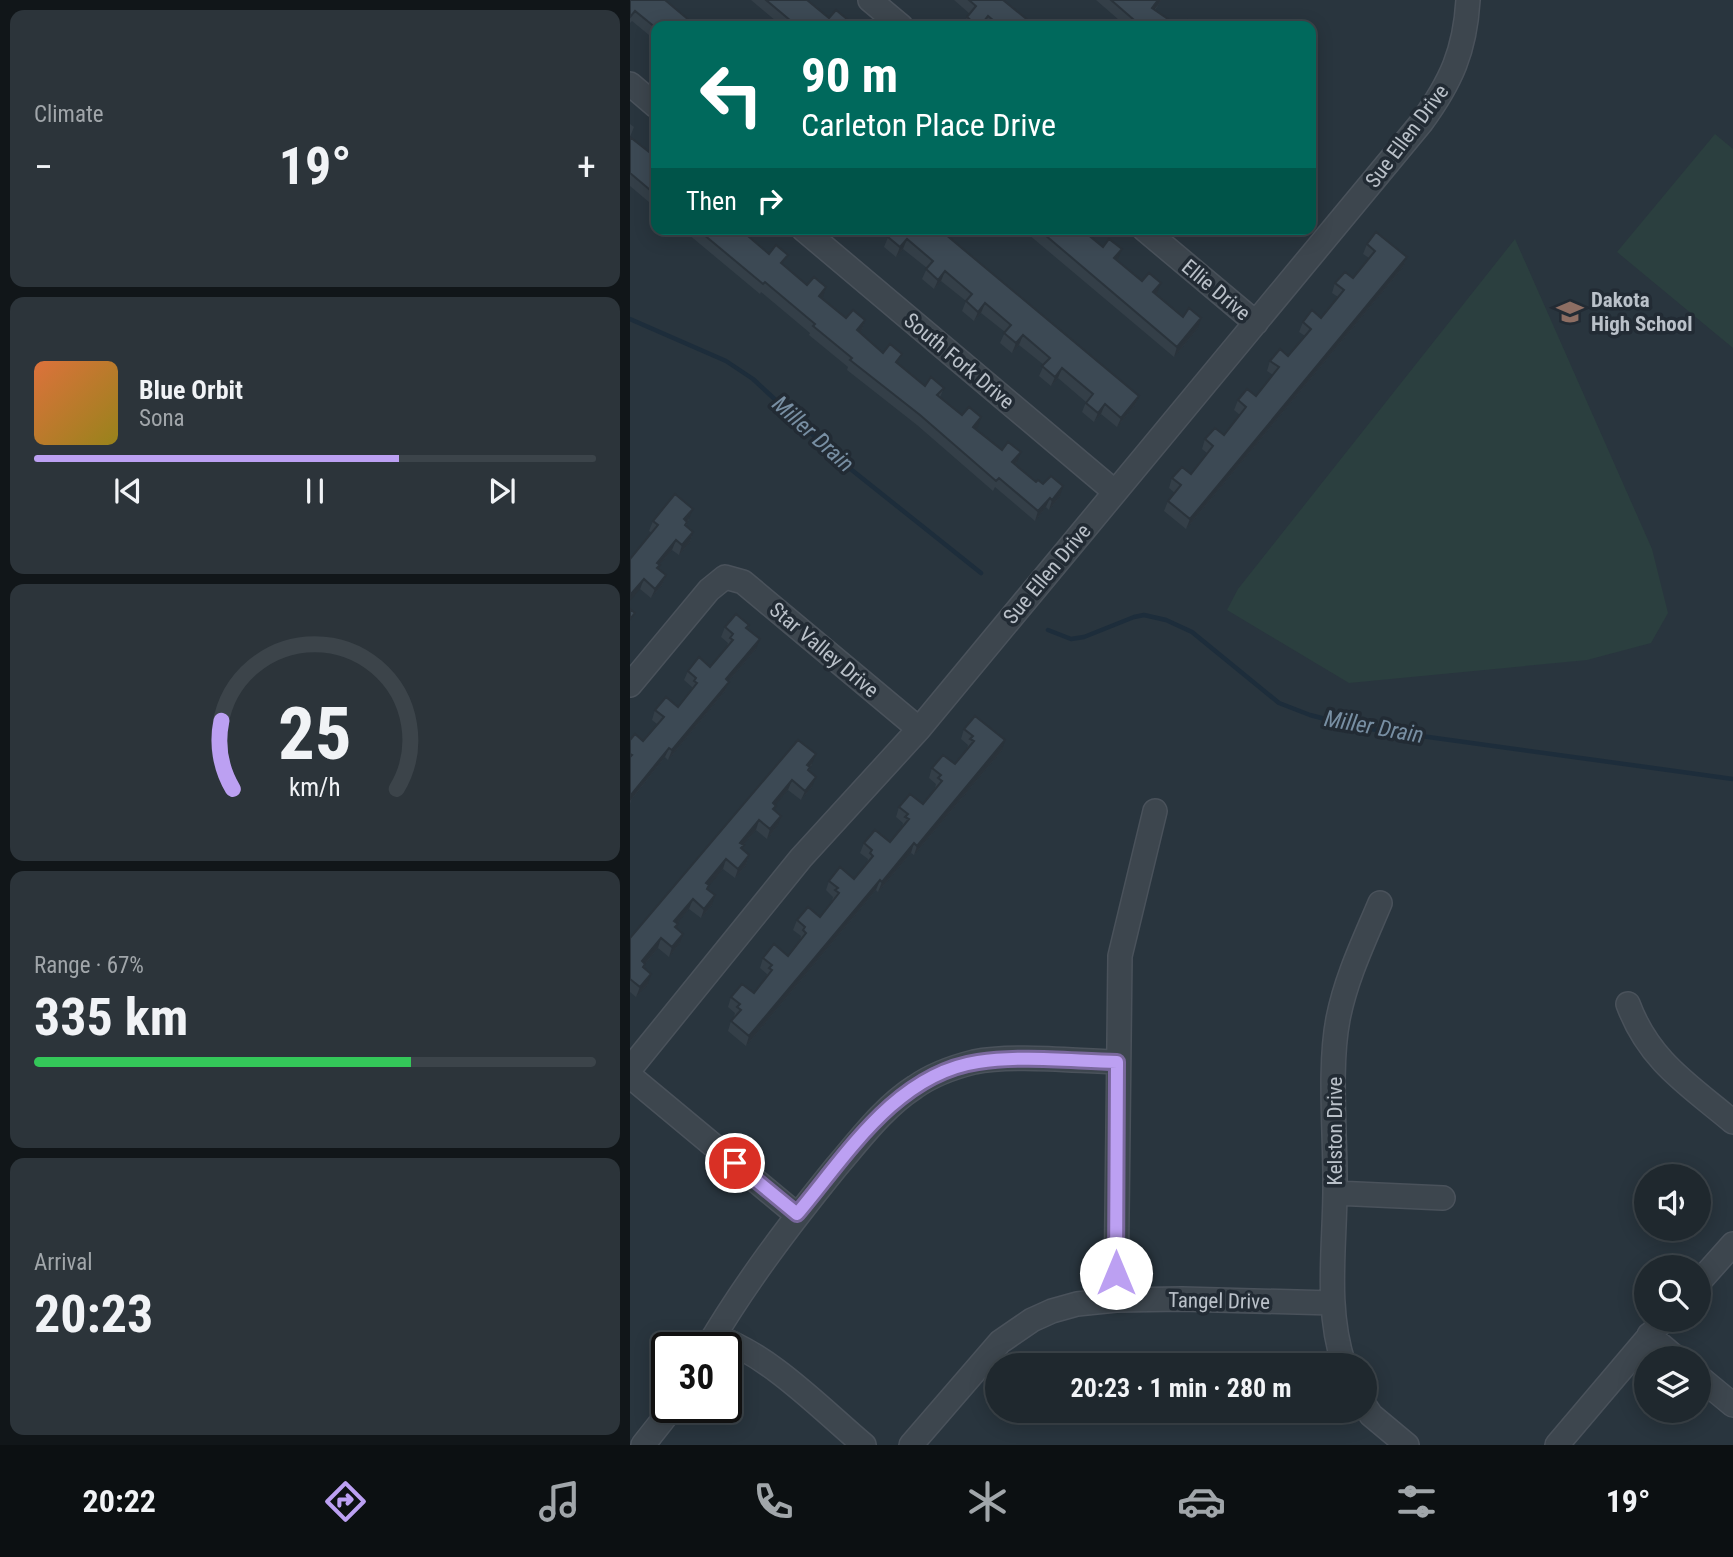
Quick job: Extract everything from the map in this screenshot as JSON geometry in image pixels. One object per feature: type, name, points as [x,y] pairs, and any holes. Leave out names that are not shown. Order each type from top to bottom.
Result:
[{"type":"street","points":[[870,0],[895,21]]},
{"type":"street","name":"Sue Ellen Drive","points":[[630,1069],[801,859],[919,729],[1421,123],[1454,71],[1464,41],[1468,0]]},
{"type":"street","points":[[630,84],[651,102]]},
{"type":"street","name":"South Fork Drive","points":[[810,235],[1115,492]]},
{"type":"street","name":"Ellie Drive","points":[[1151,235],[1256,323]]},
{"type":"street","name":"Star Valley Drive","points":[[630,685],[709,590],[725,577],[743,582],[919,729]]},
{"type":"street","points":[[1116,1300],[1120,956],[1156,811]]},
{"type":"street","name":"Kelston Drive","points":[[1340,1353],[1336,1340],[1333,1303],[1335,1056],[1338,1022],[1345,988],[1380,903]]},
{"type":"street","points":[[1628,1004],[1642,1036],[1661,1062],[1733,1122]]},
{"type":"street","points":[[717,1332],[744,1288],[797,1214],[871,1126],[915,1087],[942,1072],[974,1062],[998,1059],[1117,1062]]},
{"type":"street","points":[[630,1076],[797,1214]]},
{"type":"street","points":[[1335,1193],[1443,1198]]},
{"type":"street","points":[[1711,1269],[1733,1244]]},
{"type":"street","name":"Tangel Drive","points":[[911,1445],[986,1357],[1016,1329],[1052,1311],[1077,1304],[1116,1300],[1333,1303]]},
{"type":"street","points":[[1557,1445],[1652,1332]]},
{"type":"street","points":[[742,1348],[761,1359],[864,1445]]},
{"type":"street","points":[[1711,1387],[1733,1405]]},
{"type":"street","points":[[1377,1420],[1407,1445]]},
{"type":"street","points":[[643,1445],[660,1423]]},
{"type":"green space","points":[[1715,134],[1733,149],[1733,348],[1617,252]]},
{"type":"green space","points":[[1515,239],[1652,549],[1668,613],[1651,643],[1587,660],[1349,683],[1227,610],[1238,589]]},
{"type":"building","points":[[630,0],[665,0],[690,21],[651,21],[651,24],[635,11],[630,17]]},
{"type":"building","points":[[766,0],[807,0],[829,18],[836,10],[848,20],[847,21],[791,21]]},
{"type":"building","points":[[969,0],[1003,0],[1029,21],[994,21],[988,16],[984,21],[972,21],[967,17],[976,6]]},
{"type":"building","points":[[1111,0],[1158,0],[1152,8],[1171,21],[1135,21]]},
{"type":"building","points":[[630,137],[651,153],[651,191],[630,173]]},
{"type":"building","points":[[1376,232],[1407,257],[1190,519],[1168,501],[1181,485],[1172,478],[1182,467],[1191,474],[1213,446],[1205,439],[1215,428],[1224,435],[1246,407],[1238,400],[1247,389],[1256,396],[1279,367],[1270,361],[1280,349],[1288,356],[1311,329],[1303,322],[1312,310],[1321,318],[1344,290],[1335,283],[1345,272],[1353,278],[1375,251],[1367,244]]},
{"type":"building","points":[[704,235],[747,235],[769,254],[776,245],[788,255],[781,263],[807,285],[814,277],[826,287],[819,296],[846,318],[853,310],[865,320],[857,330],[883,353],[890,344],[902,354],[896,362],[925,386],[931,377],[944,388],[937,395],[962,415],[969,407],[981,417],[973,427],[1002,450],[1008,442],[1021,452],[1012,462],[1036,482],[1038,480],[1043,484],[1051,476],[1063,486],[1052,500],[1050,498],[1038,511],[999,478],[996,481],[920,415],[850,360],[852,358],[813,326],[815,324],[765,282],[763,284]]},
{"type":"building","points":[[946,235],[1139,396],[1121,418],[1105,404],[1098,413],[1086,403],[1093,394],[1062,368],[1055,377],[1042,366],[1050,358],[1023,335],[1016,343],[1004,333],[1011,325],[985,303],[978,312],[966,301],[972,294],[945,271],[938,280],[926,269],[933,261],[907,239],[900,247],[888,237]]},
{"type":"building","points":[[1045,235],[1088,235],[1103,247],[1109,239],[1122,249],[1114,258],[1142,281],[1149,273],[1161,283],[1153,292],[1183,317],[1189,308],[1201,318],[1177,347]]},
{"type":"building","points":[[675,494],[693,509],[684,519],[687,522],[685,525],[693,532],[682,545],[676,540],[657,563],[660,565],[657,568],[666,575],[655,589],[644,579],[630,595],[630,559],[658,525],[653,521]]},
{"type":"building","points":[[736,614],[749,625],[746,628],[760,639],[726,679],[729,682],[630,796],[630,740],[635,734],[643,741],[664,717],[655,710],[666,697],[678,707],[697,683],[694,681],[696,678],[688,671],[699,657],[710,667],[733,640],[730,638],[733,634],[725,627]]},
{"type":"building","points":[[975,716],[1005,740],[917,846],[914,843],[882,882],[880,880],[749,1036],[731,1021],[741,1010],[737,1007],[740,1004],[731,997],[742,984],[754,993],[772,970],[769,968],[772,965],[763,958],[774,944],[788,956],[806,933],[803,930],[805,927],[797,920],[808,907],[820,917],[839,893],[835,890],[838,888],[829,881],[840,867],[854,879],[873,856],[870,853],[872,850],[864,843],[875,830],[890,842],[909,819],[905,817],[908,814],[899,807],[910,794],[923,804],[942,781],[938,778],[941,775],[932,768],[943,755],[955,764],[974,741],[970,739],[973,736],[964,729]]},
{"type":"building","points":[[798,740],[816,754],[807,765],[810,767],[808,770],[816,777],[805,791],[792,780],[773,803],[776,806],[773,809],[781,816],[770,829],[759,820],[740,843],[744,845],[741,848],[749,855],[738,869],[726,859],[706,883],[709,885],[707,889],[715,895],[704,909],[693,899],[674,921],[678,924],[675,927],[683,934],[672,947],[661,938],[642,961],[645,964],[643,967],[651,974],[640,987],[630,979],[630,938]]},
{"type":"waterway","name":"Miller Drain","points":[[630,319],[726,361],[753,379],[843,463],[981,573]]},
{"type":"waterway","name":"Miller Drain","points":[[1048,630],[1071,639],[1084,637],[1144,615],[1166,620],[1192,632],[1279,703],[1310,715],[1356,727],[1733,779]]},
{"type":"place","name":"Dakota High School","points":[[1570,312]]},
{"type":"route","points":[[735,1163],[797,1214],[871,1126],[915,1087],[942,1072],[974,1062],[998,1059],[1117,1062],[1116,1273]]}]
